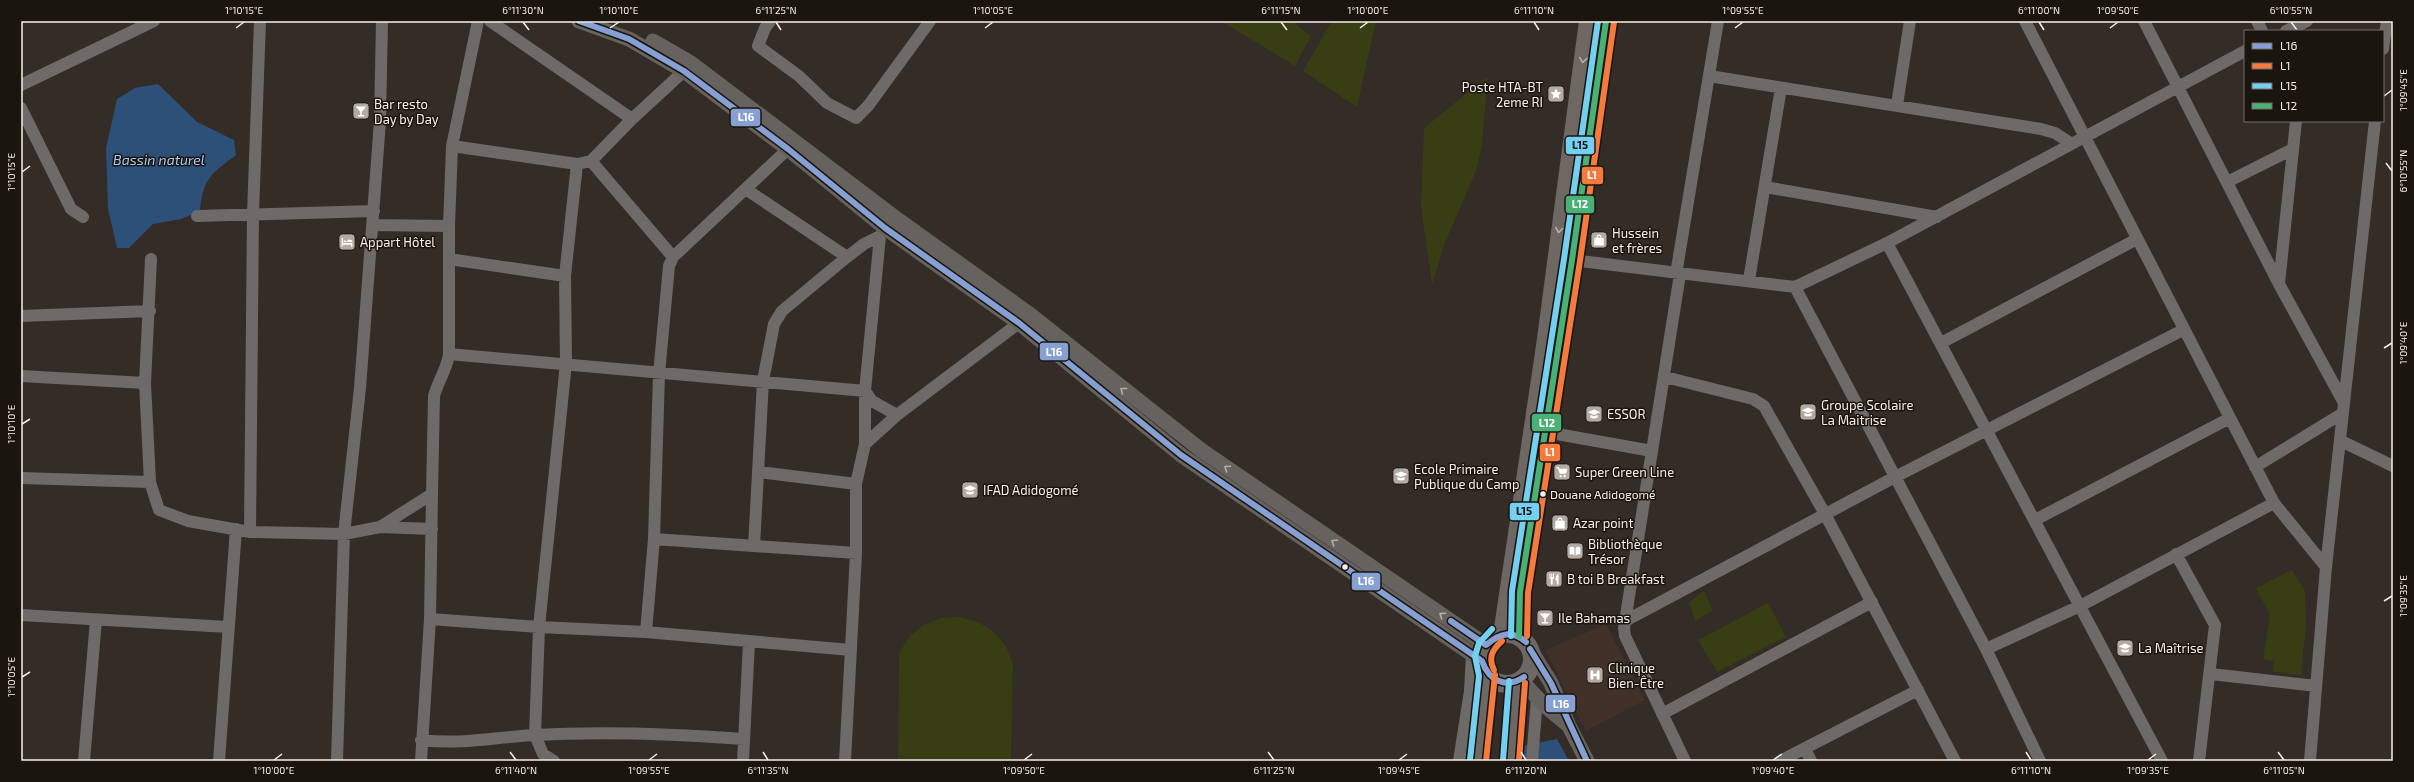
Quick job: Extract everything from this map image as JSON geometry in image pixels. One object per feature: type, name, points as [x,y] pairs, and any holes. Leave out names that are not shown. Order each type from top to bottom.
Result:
[{"type":"highway","points":[[1485,654],[1501,683],[1519,681],[1529,671],[1532,664],[1525,642],[1520,592],[1572,260],[1606,21]]},
{"type":"highway","points":[[1478,761],[1485,654],[1503,628],[1519,528],[1587,29],[1603,40]]},
{"type":"highway","points":[[1485,654],[1508,633],[1525,642]]},
{"type":"highway","points":[[1512,761],[1519,681]]},
{"type":"main road","points":[[579,21],[629,39],[684,71],[788,149],[886,227],[1024,318],[1201,450],[1485,654]]},
{"type":"main road","points":[[609,21],[636,31],[691,63],[886,227]]},
{"type":"main road","points":[[1525,642],[1552,683],[1568,726],[1587,761]]},
{"type":"main road","points":[[1519,681],[1568,726]]},
{"type":"street","points":[[21,85],[154,21]]},
{"type":"street","points":[[250,532],[253,214],[260,21]]},
{"type":"street","points":[[337,761],[344,534],[360,388],[374,211],[380,121],[382,21]]},
{"type":"street","points":[[421,761],[421,740],[430,619],[434,396],[438,382],[448,364],[449,354],[449,226],[452,146],[478,21]]},
{"type":"street","points":[[490,21],[632,119]]},
{"type":"street","points":[[770,21],[765,28],[758,46],[799,76],[827,103],[856,118],[868,106],[930,21]]},
{"type":"street","points":[[1685,761],[1625,636],[1625,621],[1665,377],[1678,274],[1718,21]]},
{"type":"street","points":[[1897,105],[1910,21]]},
{"type":"street","points":[[2025,21],[2183,330],[2274,503],[2326,567]]},
{"type":"street","points":[[2144,21],[2343,407]]},
{"type":"street","points":[[2288,30],[2308,21]]},
{"type":"street","points":[[2387,21],[2384,45],[2393,54]]},
{"type":"street","points":[[1572,260],[1678,274],[1749,280],[1795,287],[1887,243],[1937,217],[2244,52]]},
{"type":"street","points":[[452,146],[577,164],[591,161],[632,119],[684,71]]},
{"type":"street","points":[[1709,76],[2041,129],[2055,133],[2072,144]]},
{"type":"street","points":[[1749,280],[1781,88]]},
{"type":"street","points":[[21,108],[71,209],[83,217]]},
{"type":"street","points":[[2279,284],[2296,122]]},
{"type":"street","points":[[2310,761],[2326,567],[2375,122]]},
{"type":"street","points":[[646,632],[654,539],[659,374],[669,266],[673,258],[747,190],[788,149]]},
{"type":"street","points":[[2227,182],[2293,149]]},
{"type":"street","points":[[591,161],[673,258]]},
{"type":"street","points":[[554,761],[543,754],[535,735],[539,627],[566,363],[565,276],[577,164]]},
{"type":"street","points":[[1765,187],[1937,217]]},
{"type":"street","points":[[747,190],[847,257]]},
{"type":"street","points":[[197,216],[374,211]]},
{"type":"street","points":[[372,225],[449,226]]},
{"type":"street","points":[[754,546],[763,381],[777,317],[847,257],[886,227]]},
{"type":"street","points":[[845,761],[856,553],[856,484],[865,444],[865,391],[886,227]]},
{"type":"street","points":[[1941,343],[2137,239]]},
{"type":"street","points":[[1887,243],[2162,761]]},
{"type":"street","points":[[151,258],[150,311],[145,383],[150,482],[159,510],[188,521],[250,532],[344,534],[380,527],[432,529]]},
{"type":"street","points":[[449,259],[565,276]]},
{"type":"street","points":[[1795,287],[1986,649],[2040,761]]},
{"type":"street","points":[[21,316],[150,311]]},
{"type":"street","points":[[865,444],[897,414],[1024,318]]},
{"type":"street","points":[[1625,621],[1894,477],[2183,330]]},
{"type":"street","points":[[449,354],[566,363],[659,374],[763,381],[865,391],[872,401],[897,414]]},
{"type":"street","points":[[21,376],[145,383]]},
{"type":"street","points":[[1665,377],[1759,401],[1764,406],[1825,514],[1955,761]]},
{"type":"street","points":[[2255,467],[2343,407]]},
{"type":"street","points":[[2035,520],[2230,418]]},
{"type":"street","points":[[1546,432],[1652,451]]},
{"type":"street","points":[[2341,441],[2393,466]]},
{"type":"street","points":[[759,472],[856,484]]},
{"type":"street","points":[[21,478],[150,482]]},
{"type":"street","points":[[380,527],[432,494]]},
{"type":"street","points":[[1986,649],[2080,606],[2274,503]]},
{"type":"street","points":[[219,761],[236,529]]},
{"type":"street","points":[[654,539],[856,553]]},
{"type":"street","points":[[2176,554],[2215,624],[2211,674],[2199,761]]},
{"type":"street","points":[[1662,714],[1872,602]]},
{"type":"street","points":[[21,615],[228,627]]},
{"type":"street","points":[[430,619],[539,627],[646,632],[851,650]]},
{"type":"street","points":[[84,761],[96,620]]},
{"type":"street","points":[[743,761],[749,642]]},
{"type":"street","points":[[1459,761],[1470,692],[1485,654]]},
{"type":"street","points":[[2211,674],[2316,686]]},
{"type":"street","points":[[1780,761],[1918,690]]},
{"type":"street","points":[[1532,761],[1537,698]]},
{"type":"street","points":[[421,740],[473,742],[535,735],[697,735],[744,739]]},
{"type":"street","points":[[1805,749],[1811,761]]},
{"type":"shaded area","name":"Clinique Bien-Être","points":[[1606,624],[1645,700],[1586,731],[1545,650]]},
{"type":"green space","points":[[1221,21],[1292,21],[1311,36],[1295,66]]},
{"type":"green space","points":[[1332,21],[1376,21],[1357,107],[1303,71]]},
{"type":"green space","points":[[1488,76],[1482,145],[1476,171],[1444,245],[1432,285],[1421,206],[1424,128]]},
{"type":"green space","points":[[2292,570],[2305,591],[2306,625],[2301,675],[2273,672],[2274,661],[2263,659],[2270,615],[2256,588]]},
{"type":"green space","points":[[1704,591],[1713,610],[1695,621],[1689,602]]},
{"type":"green space","points":[[1768,603],[1786,637],[1717,672],[1698,640]]},
{"type":"green space","points":[[960,617],[978,622],[994,632],[1006,646],[1013,664],[1011,761],[898,761],[899,653],[909,637],[923,625],[941,618]]},
{"type":"water","name":"Bassin naturel","points":[[158,84],[197,122],[234,140],[236,155],[214,172],[206,184],[201,200],[200,211],[181,219],[153,224],[129,248],[117,248],[108,209],[106,148],[117,99],[135,88]]},
{"type":"water","points":[[1557,739],[1569,761],[1512,761],[1513,748]]},
{"type":"transit line","name":"L16","points":[[579,21],[629,39],[684,71],[788,149],[885,228],[1019,323],[1181,455],[1482,661],[1489,674],[1494,678],[1499,681],[1511,682],[1517,681],[1524,677]]},
{"type":"transit line","name":"L15","points":[[1511,636],[1512,591],[1564,259],[1598,21]]},
{"type":"transit line","name":"L12","points":[[1519,636],[1520,592],[1572,260],[1606,21]]},
{"type":"transit line","name":"L1","points":[[1527,636],[1528,593],[1580,261],[1614,22]]},
{"type":"transit line","name":"L16","points":[[1451,621],[1486,645],[1496,638],[1506,634],[1516,636],[1526,642]]},
{"type":"transit line","name":"L15","points":[[1470,760],[1479,676],[1475,656],[1479,643],[1492,629]]},
{"type":"transit line","name":"L1","points":[[1494,670],[1491,662],[1492,654],[1502,641]]},
{"type":"transit line","name":"L16","points":[[1530,649],[1551,683],[1587,761]]},
{"type":"transit line","name":"L1","points":[[1486,761],[1495,675]]},
{"type":"transit line","name":"L15","points":[[1503,760],[1509,681]]},
{"type":"transit line","name":"L1","points":[[1519,761],[1525,683]]},
{"type":"place","name":"Poste HTA-BT 2eme RI","points":[[1556,94]]},
{"type":"place","name":"Bar resto Day by Day","points":[[361,111]]},
{"type":"place","name":"Hussein et frères","points":[[1599,240]]},
{"type":"place","name":"Appart Hôtel","points":[[347,242]]},
{"type":"place","name":"Groupe Scolaire La Maitrise","points":[[1808,412]]},
{"type":"place","name":"ESSOR","points":[[1594,414]]},
{"type":"place","name":"Super Green Line","points":[[1562,472]]},
{"type":"place","name":"Ecole Primaire Publique du Camp","points":[[1401,476]]},
{"type":"place","name":"IFAD Adidogomé","points":[[970,490]]},
{"type":"place","name":"Douane Adidogomé","points":[[1543,494]]},
{"type":"place","name":"Azar point","points":[[1560,523]]},
{"type":"place","name":"Bibliothèque Trésor","points":[[1575,551]]},
{"type":"place","name":"B toi B Breakfast","points":[[1554,579]]},
{"type":"place","name":"Ile Bahamas","points":[[1545,618]]},
{"type":"place","name":"La Maîtrise","points":[[2125,648]]},
{"type":"place","name":"Clinique Bien-Être","points":[[1595,675]]}]
